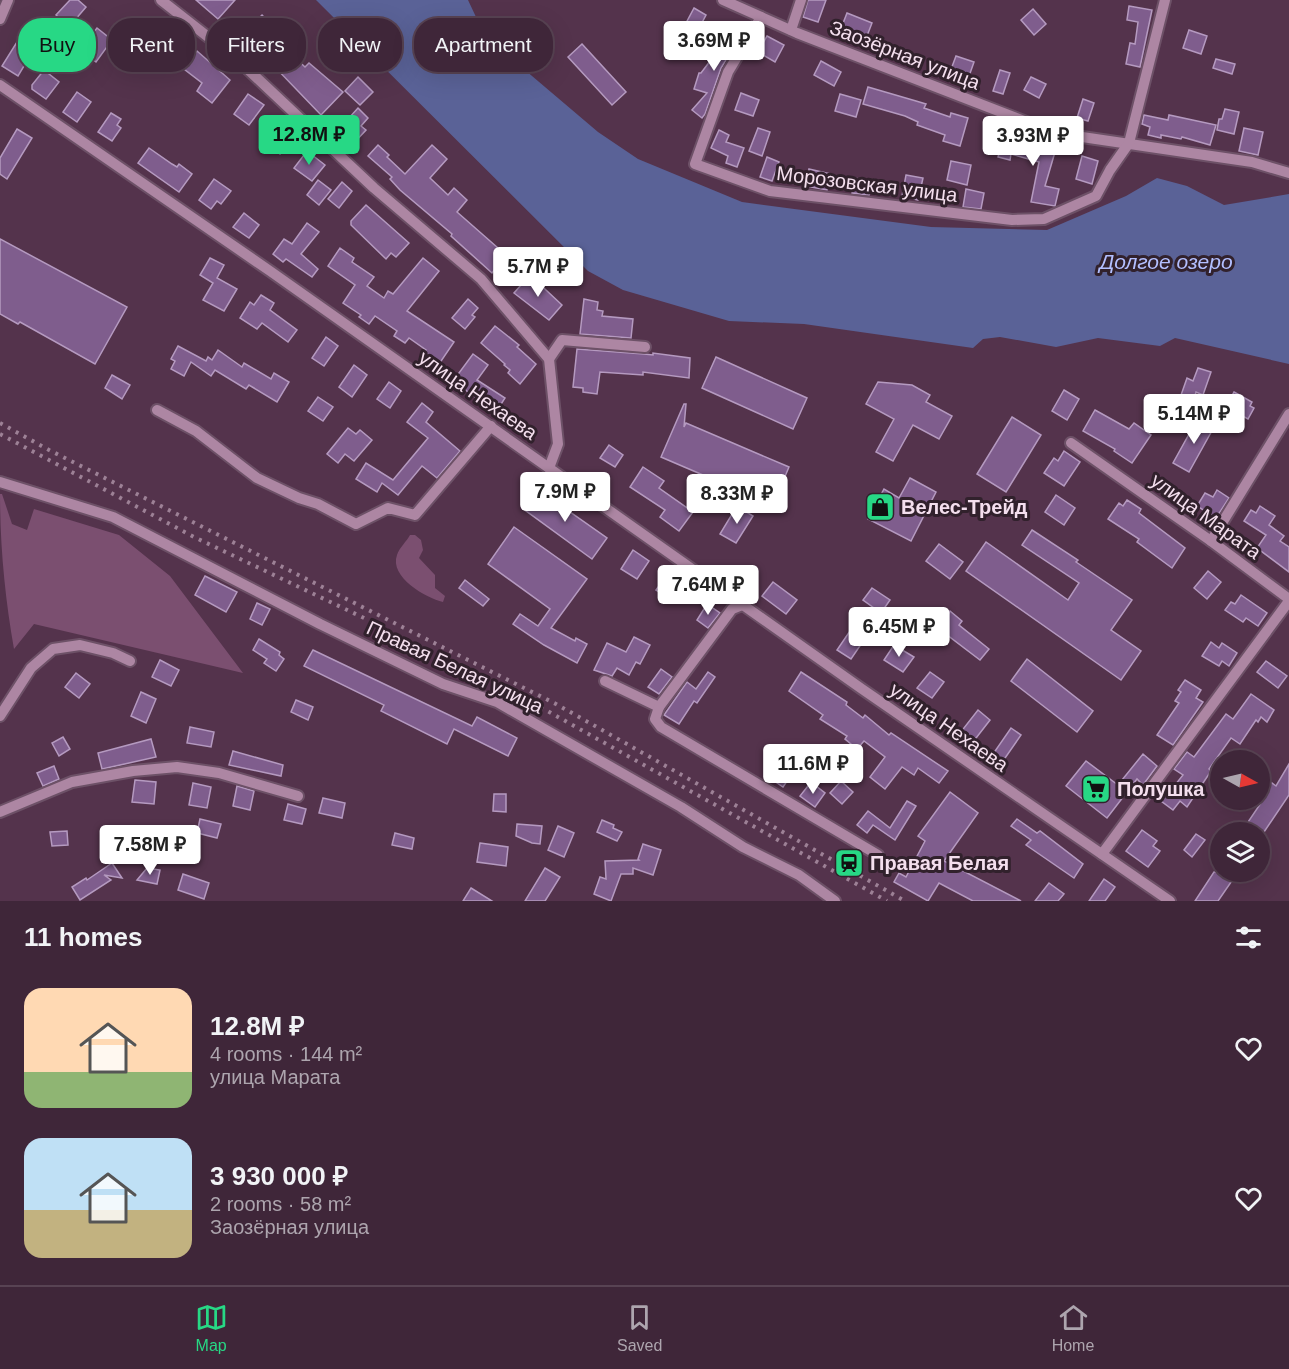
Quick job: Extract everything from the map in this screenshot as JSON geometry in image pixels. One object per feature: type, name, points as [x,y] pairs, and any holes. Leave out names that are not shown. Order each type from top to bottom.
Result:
[{"type":"street","points":[[0,19],[8,0]]},
{"type":"street","points":[[161,0],[240,62],[374,188],[481,279],[549,358],[558,444],[549,468]]},
{"type":"street","name":"Заозёрная улица","points":[[723,0],[791,30],[1056,133],[1252,162],[1289,173]]},
{"type":"street","points":[[791,30],[801,0]]},
{"type":"street","points":[[1129,143],[1165,0]]},
{"type":"street","name":"Морозовская улица","points":[[761,17],[728,72],[695,164],[770,191],[1012,220],[1044,219],[1096,195],[1129,143]]},
{"type":"street","name":"улица Нехаева","points":[[0,85],[270,271],[742,605],[1170,901]]},
{"type":"street","points":[[549,358],[562,340],[645,347]]},
{"type":"street","points":[[157,410],[196,431],[257,478],[299,498],[318,504],[356,524],[388,508],[415,515],[491,426]]},
{"type":"street","points":[[1211,541],[1289,414]]},
{"type":"street","name":"улица Марата","points":[[1071,443],[1211,541],[1289,600]]},
{"type":"street","name":"Правая Белая улица","points":[[0,482],[113,517],[320,624],[443,684],[497,702],[681,807],[743,847],[799,875],[835,901]]},
{"type":"street","points":[[1102,854],[1289,600]]},
{"type":"street","points":[[742,605],[732,609],[659,707],[655,719],[661,727],[878,855]]},
{"type":"street","points":[[0,716],[31,668],[53,649],[80,645],[113,653],[130,661]]},
{"type":"street","points":[[605,681],[659,707]]},
{"type":"street","points":[[0,812],[72,782],[133,771],[177,767],[219,773],[298,796]]},
{"type":"shaded area","points":[[0,494],[2,494],[12,524],[27,530],[34,509],[119,535],[170,576],[243,673],[34,624],[14,649],[4,572]]},
{"type":"shaded area","points":[[410,535],[415,535],[421,540],[423,550],[419,558],[435,575],[435,588],[445,596],[443,602],[419,591],[398,571],[397,555]]},
{"type":"water","name":"Долгое озеро","points":[[316,0],[468,0],[477,18],[414,18],[414,72],[527,72],[598,132],[638,159],[742,202],[931,227],[1047,230],[1126,196],[1157,178],[1187,186],[1224,205],[1289,194],[1289,364],[1175,338],[1160,346],[1098,338],[1056,347],[1000,337],[983,339],[973,348],[804,324],[729,321],[623,290],[588,271],[388,72],[402,72],[402,18],[334,18]]},
{"type":"building","points":[[70,0],[78,0],[86,7],[77,18],[59,18],[56,15]]},
{"type":"building","points":[[196,0],[235,0],[217,18]]},
{"type":"building","points":[[808,0],[826,0],[818,22],[803,17]]},
{"type":"building","points":[[1129,6],[1152,10],[1140,67],[1126,64],[1130,43],[1135,44],[1138,22],[1127,20]]},
{"type":"building","points":[[694,8],[706,15],[697,32],[685,25]]},
{"type":"building","points":[[1033,9],[1046,24],[1034,35],[1021,20]]},
{"type":"building","points":[[847,13],[872,23],[865,41],[840,31]]},
{"type":"building","points":[[735,27],[743,32],[721,68],[702,118],[692,110],[707,93],[694,89],[699,73],[724,45]]},
{"type":"building","points":[[96,29],[108,37],[108,46],[96,62]]},
{"type":"building","points":[[1189,30],[1207,36],[1201,54],[1183,48]]},
{"type":"building","points":[[767,36],[784,45],[775,62],[758,52]]},
{"type":"building","points":[[18,43],[18,72],[20,72],[18,76],[2,66]]},
{"type":"building","points":[[582,44],[626,92],[612,105],[568,57]]},
{"type":"building","points":[[197,51],[207,60],[207,72],[221,72],[230,80],[212,103],[197,91],[202,83],[188,72],[195,72]]},
{"type":"building","points":[[956,56],[974,62],[968,79],[950,72]]},
{"type":"building","points":[[1216,59],[1235,64],[1232,74],[1213,68]]},
{"type":"building","points":[[821,61],[841,72],[834,86],[814,75]]},
{"type":"building","points":[[309,63],[343,92],[321,115],[280,72],[306,72],[306,66]]},
{"type":"building","points":[[1000,70],[1010,73],[1003,94],[993,91]]},
{"type":"building","points":[[42,72],[46,72],[59,82],[46,99],[32,89],[32,85]]},
{"type":"building","points":[[358,77],[373,92],[360,105],[345,91]]},
{"type":"building","points":[[1031,77],[1046,84],[1039,98],[1024,90]]},
{"type":"building","points":[[868,87],[926,104],[924,108],[950,117],[951,113],[968,118],[960,146],[943,141],[945,135],[917,125],[918,122],[905,116],[863,104]]},
{"type":"building","points":[[77,92],[91,102],[77,122],[63,112]]},
{"type":"building","points":[[741,93],[759,100],[753,116],[735,110]]},
{"type":"building","points":[[248,94],[264,105],[249,125],[234,114]]},
{"type":"building","points":[[840,94],[861,100],[856,117],[835,111]]},
{"type":"building","points":[[1083,99],[1094,103],[1088,121],[1077,118]]},
{"type":"building","points":[[358,108],[368,118],[361,126],[366,130],[353,144],[338,130]]},
{"type":"building","points":[[1225,109],[1239,112],[1234,134],[1217,130],[1219,119],[1222,119]]},
{"type":"building","points":[[111,113],[121,119],[117,125],[121,128],[112,141],[98,132]]},
{"type":"building","points":[[1144,115],[1168,120],[1169,115],[1216,125],[1210,145],[1182,137],[1181,139],[1161,135],[1161,138],[1148,135],[1150,127],[1142,124]]},
{"type":"building","points":[[284,125],[296,135],[280,154],[264,140],[275,126],[280,130]]},
{"type":"building","points":[[758,128],[770,132],[762,156],[749,151]]},
{"type":"building","points":[[1244,128],[1263,132],[1258,155],[1239,151]]},
{"type":"building","points":[[17,129],[32,138],[7,179],[0,174],[0,158]]},
{"type":"building","points":[[719,130],[729,135],[726,142],[744,148],[737,167],[726,163],[728,156],[711,148]]},
{"type":"building","points":[[1004,135],[1034,143],[1033,145],[1055,152],[1045,186],[1059,189],[1055,206],[1031,202],[1039,162],[1011,154],[1010,160],[998,157]]},
{"type":"building","points":[[378,145],[405,174],[432,145],[447,159],[430,178],[448,195],[454,188],[467,200],[457,212],[506,255],[492,273],[451,236],[452,234],[400,190],[390,179],[392,177],[368,156]]},
{"type":"building","points":[[149,148],[177,167],[179,164],[192,174],[179,192],[138,163]]},
{"type":"building","points":[[307,151],[325,165],[312,181],[294,168]]},
{"type":"building","points":[[1082,156],[1098,161],[1092,184],[1076,179]]},
{"type":"building","points":[[767,157],[779,162],[772,181],[760,177]]},
{"type":"building","points":[[951,161],[971,165],[967,185],[947,180]]},
{"type":"building","points":[[809,169],[831,174],[827,190],[805,186]]},
{"type":"building","points":[[906,175],[923,178],[918,200],[902,196]]},
{"type":"building","points":[[854,178],[871,181],[869,195],[852,193]]},
{"type":"building","points":[[214,179],[231,191],[221,204],[217,201],[211,209],[199,200]]},
{"type":"building","points":[[318,180],[331,190],[319,205],[307,195]]},
{"type":"building","points":[[342,182],[352,191],[339,208],[328,199]]},
{"type":"building","points":[[966,189],[984,193],[981,209],[963,207]]},
{"type":"building","points":[[366,205],[409,243],[396,257],[391,253],[386,259],[351,225],[351,221]]},
{"type":"building","points":[[244,213],[259,225],[249,238],[233,227]]},
{"type":"building","points":[[307,223],[319,232],[301,254],[318,269],[312,277],[286,259],[283,262],[273,254],[284,239],[292,244]]},
{"type":"building","points":[[0,239],[127,307],[95,364],[20,322],[18,324],[0,314]]},
{"type":"building","points":[[340,248],[354,258],[352,262],[374,277],[367,286],[384,298],[388,291],[393,294],[423,258],[439,271],[407,311],[454,342],[435,370],[420,360],[426,350],[409,338],[405,343],[394,336],[397,331],[375,316],[369,324],[359,317],[361,315],[343,303],[355,285],[328,266]]},
{"type":"building","points":[[210,258],[224,265],[217,278],[237,289],[224,311],[203,300],[213,283],[200,275]]},
{"type":"building","points":[[530,275],[562,305],[549,320],[514,293]]},
{"type":"building","points":[[261,295],[274,303],[270,310],[297,330],[288,342],[262,323],[257,329],[240,318],[250,302],[254,305]]},
{"type":"building","points":[[468,299],[478,308],[472,315],[475,317],[465,329],[452,318]]},
{"type":"building","points":[[584,299],[598,302],[597,310],[603,311],[602,316],[633,319],[631,338],[580,334]]},
{"type":"building","points":[[495,326],[519,345],[517,347],[536,364],[520,384],[508,373],[510,370],[505,364],[481,343]]},
{"type":"building","points":[[326,337],[338,346],[324,366],[312,358]]},
{"type":"building","points":[[178,346],[206,361],[208,357],[212,360],[218,350],[242,367],[244,363],[271,379],[274,373],[289,382],[277,402],[249,385],[246,389],[215,370],[211,376],[191,362],[184,376],[171,369],[175,361],[171,359]]},
{"type":"building","points":[[577,349],[653,355],[653,353],[690,358],[689,378],[643,372],[643,375],[600,372],[597,394],[583,392],[583,388],[573,387]]},
{"type":"building","points":[[473,354],[488,365],[477,380],[505,398],[496,412],[453,381]]},
{"type":"building","points":[[716,357],[807,398],[793,429],[702,388]]},
{"type":"building","points":[[354,365],[367,375],[352,397],[339,387]]},
{"type":"building","points":[[1198,368],[1211,372],[1203,395],[1196,392],[1193,403],[1180,398],[1187,378],[1193,381]]},
{"type":"building","points":[[112,375],[130,385],[122,399],[105,388]]},
{"type":"building","points":[[389,382],[401,391],[390,408],[377,399]]},
{"type":"building","points":[[878,382],[912,385],[930,395],[926,402],[952,416],[939,439],[913,425],[893,461],[876,452],[894,419],[866,404]]},
{"type":"building","points":[[1064,390],[1079,399],[1067,420],[1052,411]]},
{"type":"building","points":[[1234,392],[1252,402],[1250,406],[1254,408],[1248,419],[1226,407]]},
{"type":"building","points":[[318,397],[333,407],[323,421],[308,411]]},
{"type":"building","points":[[422,403],[433,412],[426,422],[460,451],[437,478],[422,466],[398,495],[382,483],[377,492],[356,479],[366,463],[393,480],[428,438],[407,422]]},
{"type":"building","points":[[684,404],[686,404],[684,427],[686,423],[789,467],[773,505],[661,457]]},
{"type":"building","points":[[1095,410],[1129,429],[1134,423],[1151,435],[1132,463],[1114,451],[1115,449],[1083,431]]},
{"type":"building","points":[[1012,417],[1041,435],[1006,492],[977,474]]},
{"type":"building","points":[[1198,418],[1214,427],[1189,472],[1173,463]]},
{"type":"building","points":[[348,428],[356,434],[360,430],[372,440],[354,461],[345,454],[338,463],[327,454]]},
{"type":"building","points":[[609,445],[623,455],[615,467],[600,458]]},
{"type":"building","points":[[1064,451],[1080,462],[1064,486],[1044,473],[1054,458],[1058,461]]},
{"type":"building","points":[[643,467],[664,481],[659,488],[693,512],[679,531],[660,517],[665,510],[630,487]]},
{"type":"building","points":[[910,478],[936,492],[911,541],[868,519],[884,489],[899,498]]},
{"type":"building","points":[[536,488],[607,538],[592,559],[522,508]]},
{"type":"building","points":[[1217,490],[1229,498],[1216,518],[1197,506],[1205,493],[1213,497]]},
{"type":"building","points":[[1056,495],[1075,508],[1064,525],[1045,512]]},
{"type":"building","points":[[1127,500],[1141,509],[1139,513],[1185,548],[1172,568],[1137,542],[1139,539],[1108,519],[1119,503],[1123,506]]},
{"type":"building","points":[[737,506],[753,516],[736,543],[720,534]]},
{"type":"building","points":[[1260,506],[1275,516],[1269,525],[1284,536],[1280,541],[1289,547],[1289,572],[1257,548],[1266,535],[1244,521],[1251,510],[1256,513]]},
{"type":"building","points":[[514,527],[587,579],[551,628],[575,641],[576,638],[587,644],[577,663],[544,645],[513,624],[520,614],[538,626],[550,609],[488,564]]},
{"type":"building","points":[[1032,530],[1078,560],[1076,562],[1132,600],[1111,630],[1141,651],[1121,680],[966,571],[986,542],[1068,600],[1079,583],[1022,545]]},
{"type":"building","points":[[939,544],[963,562],[950,579],[926,561]]},
{"type":"building","points":[[633,550],[649,561],[637,579],[621,569]]},
{"type":"building","points":[[1208,571],[1221,582],[1207,599],[1194,588]]},
{"type":"building","points":[[668,573],[684,585],[675,598],[668,593],[665,596],[656,590]]},
{"type":"building","points":[[205,576],[237,592],[226,612],[195,595]]},
{"type":"building","points":[[465,580],[489,599],[483,606],[459,588]]},
{"type":"building","points":[[773,582],[797,600],[786,614],[762,596]]},
{"type":"building","points":[[872,588],[890,600],[881,613],[863,600]]},
{"type":"building","points":[[1241,595],[1267,613],[1258,626],[1246,618],[1243,622],[1225,610],[1231,602],[1235,604]]},
{"type":"building","points":[[257,603],[270,609],[262,625],[250,619]]},
{"type":"building","points":[[707,604],[720,613],[708,628],[697,620]]},
{"type":"building","points":[[950,611],[962,621],[959,625],[989,649],[980,660],[938,628]]},
{"type":"building","points":[[850,631],[864,640],[851,659],[837,650]]},
{"type":"building","points":[[634,637],[650,645],[640,664],[636,662],[629,675],[617,668],[612,676],[594,670],[607,643],[626,652]]},
{"type":"building","points":[[259,639],[280,652],[279,655],[284,659],[276,671],[264,663],[267,659],[253,650]]},
{"type":"building","points":[[1211,642],[1219,648],[1222,643],[1237,653],[1229,666],[1222,661],[1219,666],[1202,656]]},
{"type":"building","points":[[894,645],[914,657],[903,672],[884,660]]},
{"type":"building","points":[[313,650],[472,726],[477,717],[517,738],[508,756],[454,729],[447,744],[381,711],[384,705],[304,666]]},
{"type":"building","points":[[1027,659],[1093,711],[1077,732],[1011,681]]},
{"type":"building","points":[[160,660],[179,670],[171,686],[152,677]]},
{"type":"building","points":[[1266,661],[1287,676],[1278,688],[1257,672]]},
{"type":"building","points":[[661,669],[672,677],[659,694],[648,687]]},
{"type":"building","points":[[708,672],[715,677],[697,703],[694,701],[679,724],[664,715],[687,682],[696,689]]},
{"type":"building","points":[[801,672],[847,702],[846,705],[863,718],[865,715],[889,735],[891,733],[948,771],[939,783],[918,768],[914,775],[902,767],[885,789],[870,777],[885,757],[864,741],[857,749],[845,739],[847,736],[820,719],[823,715],[789,691]]},
{"type":"building","points":[[930,672],[944,682],[932,698],[917,688]]},
{"type":"building","points":[[76,673],[90,684],[79,698],[65,687]]},
{"type":"building","points":[[1185,680],[1201,690],[1196,698],[1203,702],[1173,745],[1157,735],[1179,703],[1175,701],[1181,692],[1178,690]]},
{"type":"building","points":[[141,692],[156,699],[146,723],[131,716]]},
{"type":"building","points":[[1251,694],[1274,710],[1267,722],[1261,717],[1258,722],[1256,720],[1240,744],[1231,738],[1222,750],[1210,750],[1210,772],[1187,807],[1180,801],[1173,810],[1157,798],[1163,790],[1168,794],[1183,775],[1174,769],[1187,752],[1194,757],[1226,714],[1233,719]]},
{"type":"building","points":[[296,700],[313,707],[308,720],[291,712]]},
{"type":"building","points":[[978,710],[990,720],[973,742],[960,733]]},
{"type":"building","points":[[190,727],[214,732],[211,747],[187,743]]},
{"type":"building","points":[[1011,728],[1021,735],[1003,761],[993,754]]},
{"type":"building","points":[[63,737],[70,749],[59,756],[52,743]]},
{"type":"building","points":[[151,739],[156,757],[102,769],[98,753]]},
{"type":"building","points":[[233,751],[283,765],[281,776],[229,765]]},
{"type":"building","name":"Полушка","points":[[1143,754],[1157,766],[1143,785],[1137,779],[1107,818],[1066,786],[1086,761],[1118,785]]},
{"type":"building","points":[[781,756],[797,767],[783,787],[767,776]]},
{"type":"building","points":[[1289,764],[1289,795],[1270,823],[1248,822],[1256,810],[1270,810],[1270,782],[1276,786]]},
{"type":"building","points":[[54,766],[59,779],[43,786],[37,773]]},
{"type":"building","points":[[135,780],[156,782],[154,804],[132,802]]},
{"type":"building","points":[[841,781],[853,792],[842,804],[830,793]]},
{"type":"building","points":[[811,782],[825,793],[815,807],[800,796]]},
{"type":"building","points":[[193,783],[211,787],[207,808],[189,805]]},
{"type":"building","points":[[237,786],[254,791],[250,810],[233,806]]},
{"type":"building","points":[[950,792],[978,813],[944,861],[1021,901],[973,901],[939,883],[928,901],[894,882],[899,873],[906,877],[925,841],[918,836]]},
{"type":"building","points":[[494,794],[506,794],[506,812],[493,811]]},
{"type":"building","points":[[323,798],[345,803],[342,818],[319,813]]},
{"type":"building","points":[[907,801],[916,806],[895,840],[873,825],[867,833],[857,825],[868,811],[890,828]]},
{"type":"building","points":[[288,804],[306,809],[302,824],[284,820]]},
{"type":"building","points":[[200,819],[221,824],[217,838],[197,833]]},
{"type":"building","points":[[1017,819],[1037,833],[1040,831],[1083,864],[1074,878],[1026,845],[1031,840],[1011,826]]},
{"type":"building","points":[[602,820],[614,825],[613,828],[622,832],[617,841],[597,832]]},
{"type":"building","points":[[517,824],[542,826],[540,844],[516,836]]},
{"type":"building","points":[[558,826],[574,833],[564,857],[548,850]]},
{"type":"building","points":[[1142,830],[1157,841],[1153,846],[1160,851],[1148,867],[1126,851]]},
{"type":"building","points":[[67,831],[68,845],[52,846],[50,832]]},
{"type":"building","points":[[395,833],[414,838],[412,849],[392,845]]},
{"type":"building","points":[[1196,834],[1205,840],[1192,857],[1184,850]]},
{"type":"building","points":[[480,843],[508,847],[506,866],[477,862]]},
{"type":"building","points":[[643,844],[661,850],[653,875],[633,868],[633,874],[621,874],[611,901],[594,894],[600,877],[606,879],[605,861],[639,860]]},
{"type":"building","points":[[112,863],[122,878],[104,875],[111,880],[80,900],[72,887]]},
{"type":"building","points":[[147,868],[160,870],[157,884],[137,880]]},
{"type":"building","points":[[545,868],[560,877],[545,901],[525,901]]},
{"type":"building","points":[[183,874],[209,883],[204,899],[178,890]]},
{"type":"building","points":[[1210,878],[1210,882],[1231,882],[1218,901],[1195,901]]},
{"type":"building","points":[[1104,879],[1115,887],[1105,901],[1089,901]]},
{"type":"building","points":[[1049,883],[1064,894],[1058,901],[1035,901]]},
{"type":"building","points":[[471,888],[492,901],[463,901]]},
{"type":"railway","points":[[0,423],[49,450],[556,704],[905,901]]},
{"type":"railway","points":[[0,434],[194,537],[383,627]]},
{"type":"railway","points":[[517,694],[887,901]]},
{"type":"place","name":"Велес-Трейд","points":[[880,507]]},
{"type":"place","name":"Полушка","points":[[1096,789]]},
{"type":"place","name":"Правая Белая","points":[[849,863]]}]
